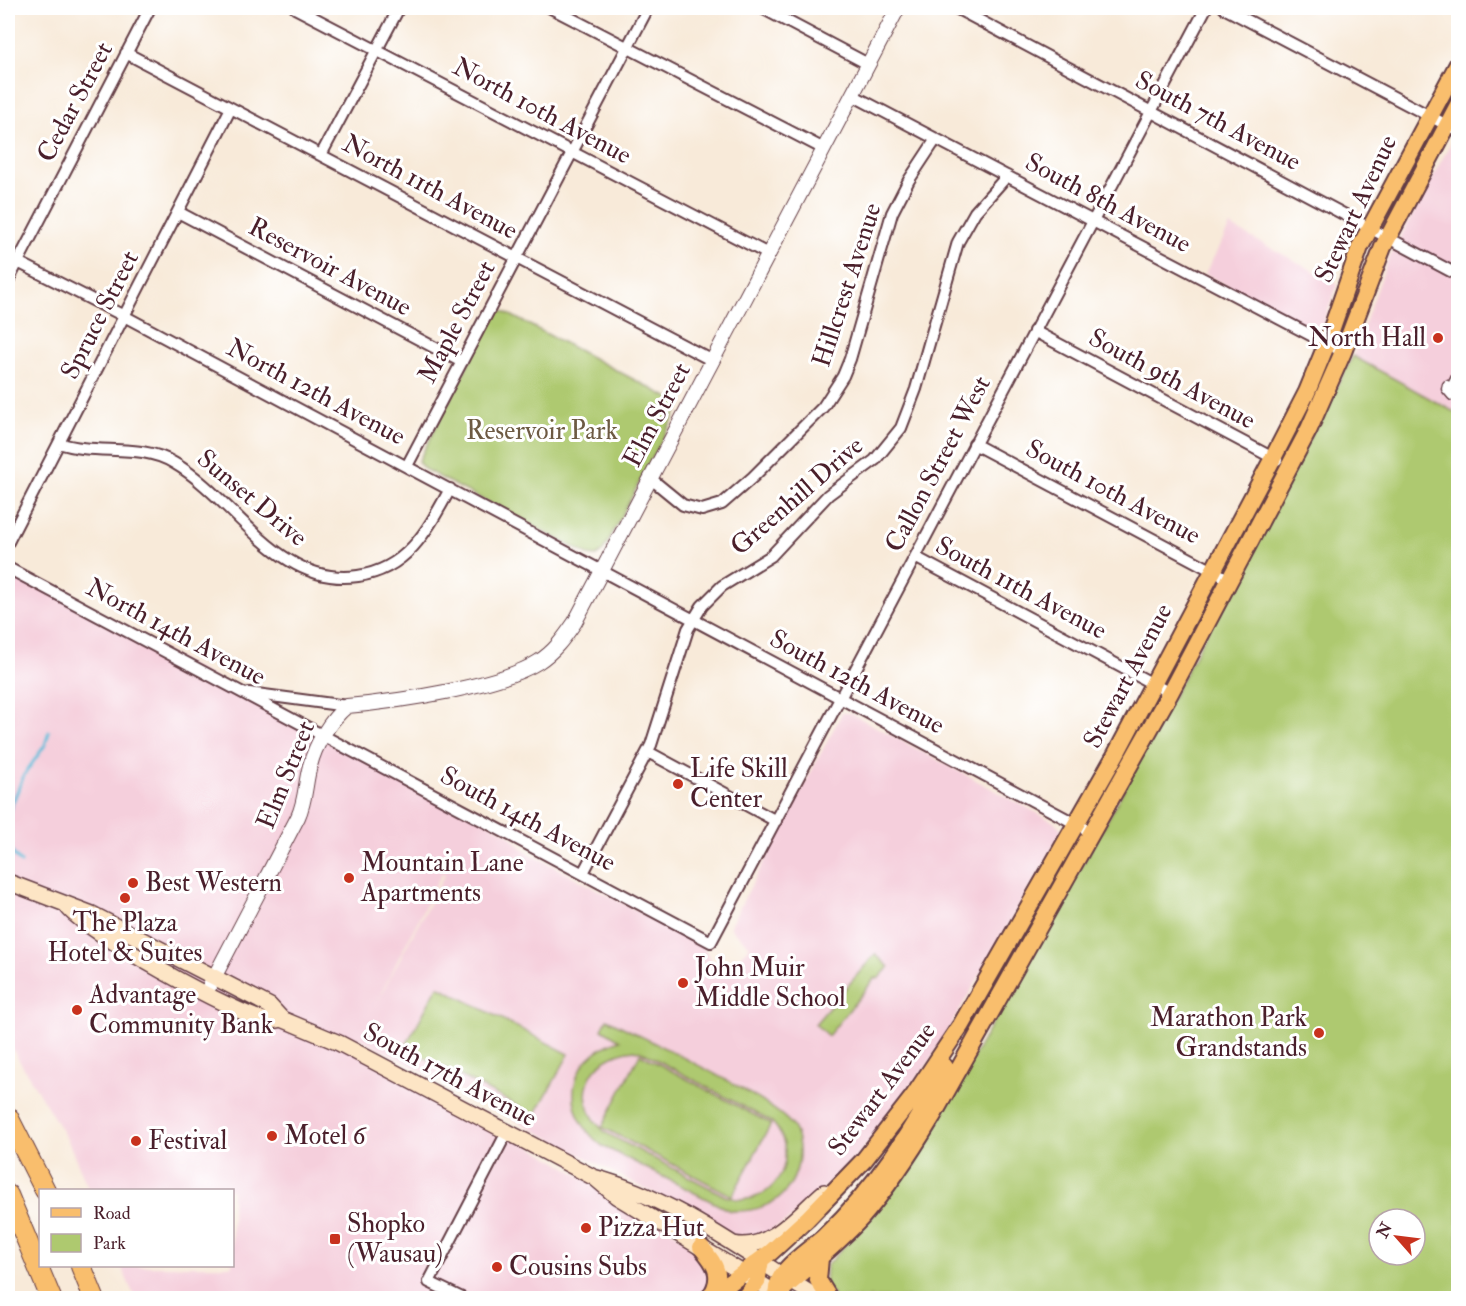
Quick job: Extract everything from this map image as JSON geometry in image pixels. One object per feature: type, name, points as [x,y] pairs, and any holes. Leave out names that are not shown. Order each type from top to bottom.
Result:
[{"type":"highway","points":[[8,1117],[44,1189]]},
{"type":"highway","points":[[8,1195],[51,1299]]},
{"type":"highway","points":[[27,1240],[45,1299]]},
{"type":"highway","points":[[73,1267],[85,1299]]},
{"type":"highway","points":[[81,1267],[94,1299]]},
{"type":"main road","name":"Stewart Avenue","points":[[750,1278],[761,1260],[807,1220],[864,1160],[913,1097],[961,1025],[1077,824],[1307,393],[1327,344],[1346,285],[1370,228],[1458,64]]},
{"type":"main road","name":"Stewart Avenue","points":[[788,1278],[820,1258],[862,1217],[912,1151],[1093,832],[1230,580],[1321,404],[1388,237],[1453,128],[1458,105]]},
{"type":"main road","points":[[8,870],[39,892]]},
{"type":"main road","points":[[8,882],[39,892],[67,906]]},
{"type":"main road","name":"South 17th Avenue","points":[[67,906],[92,914],[273,1008],[282,1019],[339,1043],[593,1177],[616,1196],[778,1297]]},
{"type":"main road","name":"South 17th Avenue","points":[[67,906],[77,918],[105,939],[206,993],[268,1021],[282,1019]]},
{"type":"main road","points":[[778,1297],[788,1278],[874,1182],[940,1078],[961,1025]]},
{"type":"main road","points":[[734,1244],[755,1244],[780,1230],[864,1160]]},
{"type":"main road","name":"South 17th Avenue","points":[[593,1177],[626,1185],[698,1222],[761,1260],[818,1299]]},
{"type":"main road","points":[[700,1247],[715,1263],[719,1274],[716,1289],[709,1299]]},
{"type":"main road","points":[[820,1258],[817,1276],[829,1299]]},
{"type":"main road","points":[[709,1299],[750,1278]]},
{"type":"main road","points":[[726,1299],[750,1278]]},
{"type":"main road","points":[[744,1299],[750,1278]]},
{"type":"street","name":"Cedar Street","points":[[8,281],[12,260],[150,8]]},
{"type":"street","name":"North 10th Avenue","points":[[295,8],[768,254]]},
{"type":"street","points":[[321,155],[399,8]]},
{"type":"street","points":[[551,8],[824,149]]},
{"type":"street","name":"Maple Street","points":[[407,466],[648,8]]},
{"type":"street","points":[[762,8],[868,64]]},
{"type":"street","name":"Elm Street","points":[[243,692],[347,706],[394,701],[498,679],[538,662],[562,640],[602,571],[898,8]]},
{"type":"street","name":"South 7th Avenue","points":[[956,8],[1458,275]]},
{"type":"street","name":"Callon Street West","points":[[711,942],[1206,8]]},
{"type":"street","points":[[1224,8],[1453,128]]},
{"type":"street","name":"North 11th Avenue","points":[[126,53],[713,361]]},
{"type":"street","name":"South 8th Avenue","points":[[852,95],[1343,352]]},
{"type":"street","name":"Spruce Street","points":[[8,542],[231,108]]},
{"type":"street","name":"Hillcrest Avenue","points":[[650,478],[683,505],[702,510],[716,507],[736,493],[823,407],[843,376],[850,359],[892,213],[909,180],[936,139]]},
{"type":"street","name":"Greenhill Drive","points":[[583,873],[648,752],[692,620],[712,594],[771,556],[828,495],[875,460],[901,428],[916,389],[958,242],[975,212],[1007,176]]},
{"type":"street","name":"Reservoir Avenue","points":[[178,212],[462,362]]},
{"type":"street","name":"North 12th Avenue","points":[[12,260],[124,316],[602,571]]},
{"type":"street","name":"South 9th Avenue","points":[[1034,332],[1289,466]]},
{"type":"street","points":[[1458,373],[1451,387],[1448,385],[1446,389],[1452,396],[1458,395]]},
{"type":"street","name":"Sunset Drive","points":[[59,443],[76,449],[137,451],[164,457],[194,477],[290,562],[330,577],[344,578],[378,571],[404,556],[423,537],[450,489]]},
{"type":"street","name":"South 10th Avenue","points":[[974,444],[1230,580]]},
{"type":"street","name":"South 11th Avenue","points":[[915,557],[1170,693]]},
{"type":"street","name":"North 14th Avenue","points":[[8,568],[324,735]]},
{"type":"street","name":"South 12th Avenue","points":[[602,571],[1093,832]]},
{"type":"street","name":"Elm Street","points":[[206,993],[298,817],[305,800],[311,762],[324,735],[347,706]]},
{"type":"street","name":"South 14th Avenue","points":[[324,735],[711,942]]},
{"type":"street","points":[[648,752],[776,821]]},
{"type":"street","points":[[462,1299],[429,1282],[507,1132]]},
{"type":"shaded area","points":[[1452,141],[1458,141],[1458,414],[1353,356],[1388,260]]},
{"type":"shaded area","points":[[1230,226],[1338,284],[1321,329],[1314,330],[1285,317],[1205,274]]},
{"type":"shaded area","points":[[8,568],[509,834],[525,851],[703,946],[713,965],[720,969],[734,964],[750,946],[731,929],[731,924],[842,713],[850,713],[1054,822],[1061,828],[1062,833],[931,1060],[857,1157],[789,1220],[761,1236],[744,1238],[731,1234],[359,1038],[353,1049],[507,1132],[743,1274],[710,1298],[135,1298],[121,1267],[234,1267],[234,1189],[89,1189],[68,1141],[8,1042]],"holes":[[[442,873],[445,874],[378,1000]]]},
{"type":"green space","name":"Reservoir Park","points":[[497,308],[681,404],[603,551],[596,556],[588,555],[424,469],[418,462]]},
{"type":"green space","points":[[1353,356],[1458,414],[1458,1298],[835,1298],[825,1285],[826,1266],[873,1215],[926,1140],[1111,814]]},
{"type":"green space","points":[[875,954],[889,967],[878,979],[875,978],[828,1036],[815,1024]]},
{"type":"green space","points":[[438,986],[569,1054],[535,1115],[405,1047]]},
{"type":"green space","points":[[607,1019],[737,1086],[782,1116],[793,1127],[799,1149],[796,1171],[785,1192],[771,1203],[756,1209],[730,1211],[601,1145],[588,1131],[579,1116],[574,1101],[579,1071],[588,1059],[602,1048],[620,1040],[602,1029]],"holes":[[[635,1050],[772,1122],[781,1136],[785,1151],[784,1166],[778,1179],[769,1190],[756,1197],[742,1199],[725,1196],[606,1133],[588,1107],[586,1094],[589,1081],[595,1070],[605,1060]]]},
{"type":"green space","points":[[640,1054],[771,1124],[732,1196],[602,1127]]},
{"type":"waterway","points":[[8,814],[24,775],[45,745],[49,732]]},
{"type":"waterway","points":[[8,848],[21,863]]},
{"type":"place","name":"North Hall","points":[[1438,338]]},
{"type":"place","name":"Life Skill Center","points":[[678,784]]},
{"type":"place","name":"Mountain Lane Apartments","points":[[349,878]]},
{"type":"place","name":"Best Western","points":[[133,883]]},
{"type":"place","name":"The Plaza Hotel & Suites","points":[[125,898]]},
{"type":"place","name":"John Muir Middle School","points":[[683,983]]},
{"type":"place","name":"Advantage Community Bank","points":[[77,1010]]},
{"type":"place","name":"Marathon Park Grandstands","points":[[1319,1033]]},
{"type":"place","name":"Motel 6","points":[[272,1136]]},
{"type":"place","name":"Festival","points":[[136,1141]]},
{"type":"place","name":"Pizza Hut","points":[[586,1228]]},
{"type":"place","name":"Shopko (Wausau)","points":[[335,1239]]},
{"type":"place","name":"Cousins Subs","points":[[497,1267]]}]
